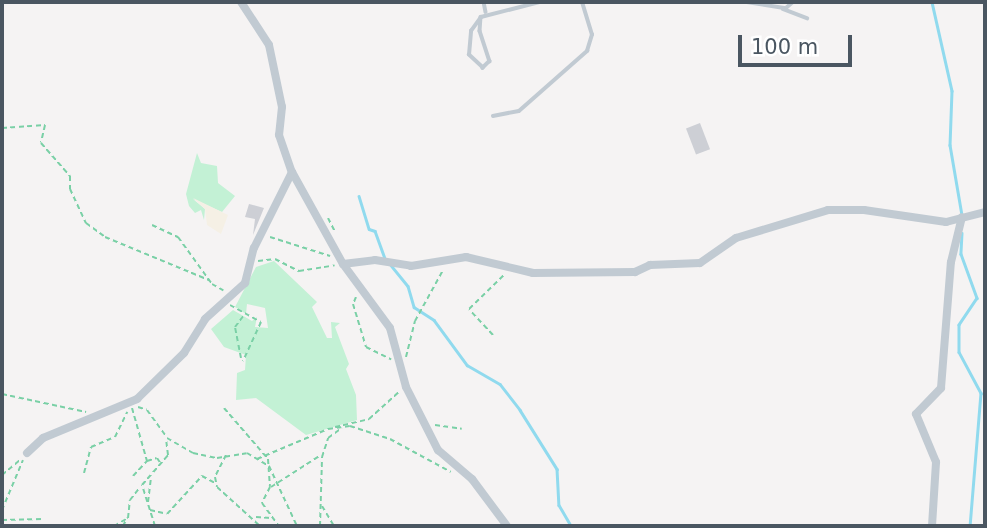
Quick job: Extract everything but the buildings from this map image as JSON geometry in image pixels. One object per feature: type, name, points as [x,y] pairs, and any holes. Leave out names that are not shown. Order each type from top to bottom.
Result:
[{"type":"street","points":[[241,2],[269,45],[282,107],[279,135],[292,172],[343,264],[362,286],[390,328],[404,377],[438,450],[472,479],[507,526]]},
{"type":"street","points":[[27,453],[43,438],[94,415],[132,404],[184,353],[205,319],[228,302],[250,271],[258,239],[292,172]]},
{"type":"street","points":[[343,264],[375,260],[411,266],[478,258],[514,269],[635,272],[650,265],[700,263],[736,238],[828,210],[864,209],[946,222],[985,212]]},
{"type":"street","points":[[932,526],[936,462],[916,414],[941,388],[951,262],[962,217]]},
{"type":"lane","points":[[484,2],[486,13]]},
{"type":"lane","points":[[481,17],[480,31],[490,61],[483,68],[469,54],[471,31],[481,17],[486,13],[540,2]]},
{"type":"lane","points":[[493,116],[519,111],[587,51],[592,35],[582,2]]},
{"type":"lane","points":[[747,2],[776,7],[807,18]]},
{"type":"lane","points":[[776,7],[793,2]]},
{"type":"path","points":[[2,128],[45,124],[41,143],[70,176],[70,189],[86,223],[105,237],[209,280],[223,290],[228,302],[246,314],[257,315],[261,325],[242,360],[235,327],[246,314]]},
{"type":"path","points":[[152,225],[178,237],[209,280]]},
{"type":"path","points":[[258,239],[274,237],[343,264]]},
{"type":"path","points":[[250,271],[264,260],[299,271],[343,264]]},
{"type":"path","points":[[257,459],[331,429],[369,419],[396,396],[404,377],[415,321],[452,260]]},
{"type":"path","points":[[493,335],[469,309],[514,269]]},
{"type":"path","points":[[362,286],[353,304],[366,347],[401,363]]},
{"type":"path","points":[[223,290],[238,290]]},
{"type":"path","points":[[2,394],[94,415]]},
{"type":"path","points":[[132,404],[145,408],[167,438],[196,454],[247,453],[271,469]]},
{"type":"path","points":[[132,404],[147,461]]},
{"type":"path","points":[[84,473],[91,447],[115,437],[132,404]]},
{"type":"path","points":[[224,408],[266,456],[280,481],[297,526]]},
{"type":"path","points":[[427,426],[461,429]]},
{"type":"path","points":[[331,429],[344,427],[372,431],[458,474]]},
{"type":"path","points":[[270,487],[313,465],[323,452],[328,439],[344,427]]},
{"type":"path","points":[[123,526],[128,518],[130,500],[161,465],[168,453],[167,438]]},
{"type":"path","points":[[320,526],[323,452]]},
{"type":"path","points":[[2,475],[27,453]]},
{"type":"path","points":[[2,510],[27,453]]},
{"type":"path","points":[[215,484],[226,455]]},
{"type":"path","points":[[133,476],[147,461],[157,458],[161,465]]},
{"type":"path","points":[[271,469],[270,487],[262,503],[279,526]]},
{"type":"path","points":[[148,508],[167,513],[198,478],[210,478],[217,474]]},
{"type":"path","points":[[148,508],[152,476]]},
{"type":"path","points":[[210,478],[252,515],[260,526]]},
{"type":"path","points":[[142,485],[155,526]]},
{"type":"path","points":[[322,506],[334,526]]},
{"type":"path","points":[[252,515],[268,522],[271,518]]},
{"type":"path","points":[[114,526],[128,518]]},
{"type":"path","points":[[2,520],[43,519]]},
{"type":"green space","points":[[197,153],[201,163],[217,166],[218,183],[235,196],[222,212],[193,199],[205,209],[204,220],[201,210],[195,213],[189,206],[186,194]]},
{"type":"green space","points":[[274,261],[317,302],[312,307],[327,338],[332,338],[331,322],[340,323],[335,327],[349,364],[346,369],[356,395],[357,420],[306,435],[256,398],[236,400],[237,373],[245,370],[246,355],[224,347],[211,329],[233,310],[252,321],[257,317],[255,327],[268,328],[265,308],[247,304],[246,314],[235,307],[256,267]]},
{"type":"sand","points":[[193,198],[228,215],[221,234],[207,225],[205,209]]},
{"type":"waterway","points":[[932,2],[952,91],[950,145],[962,215]]},
{"type":"waterway","points":[[359,196],[369,229],[375,231],[385,259]]},
{"type":"waterway","points":[[962,233],[961,254],[977,298],[959,325],[959,352],[981,393],[970,526]]},
{"type":"waterway","points":[[390,264],[408,286],[414,307],[434,320],[467,365],[500,384],[520,410],[557,469],[559,505],[571,526]]}]
